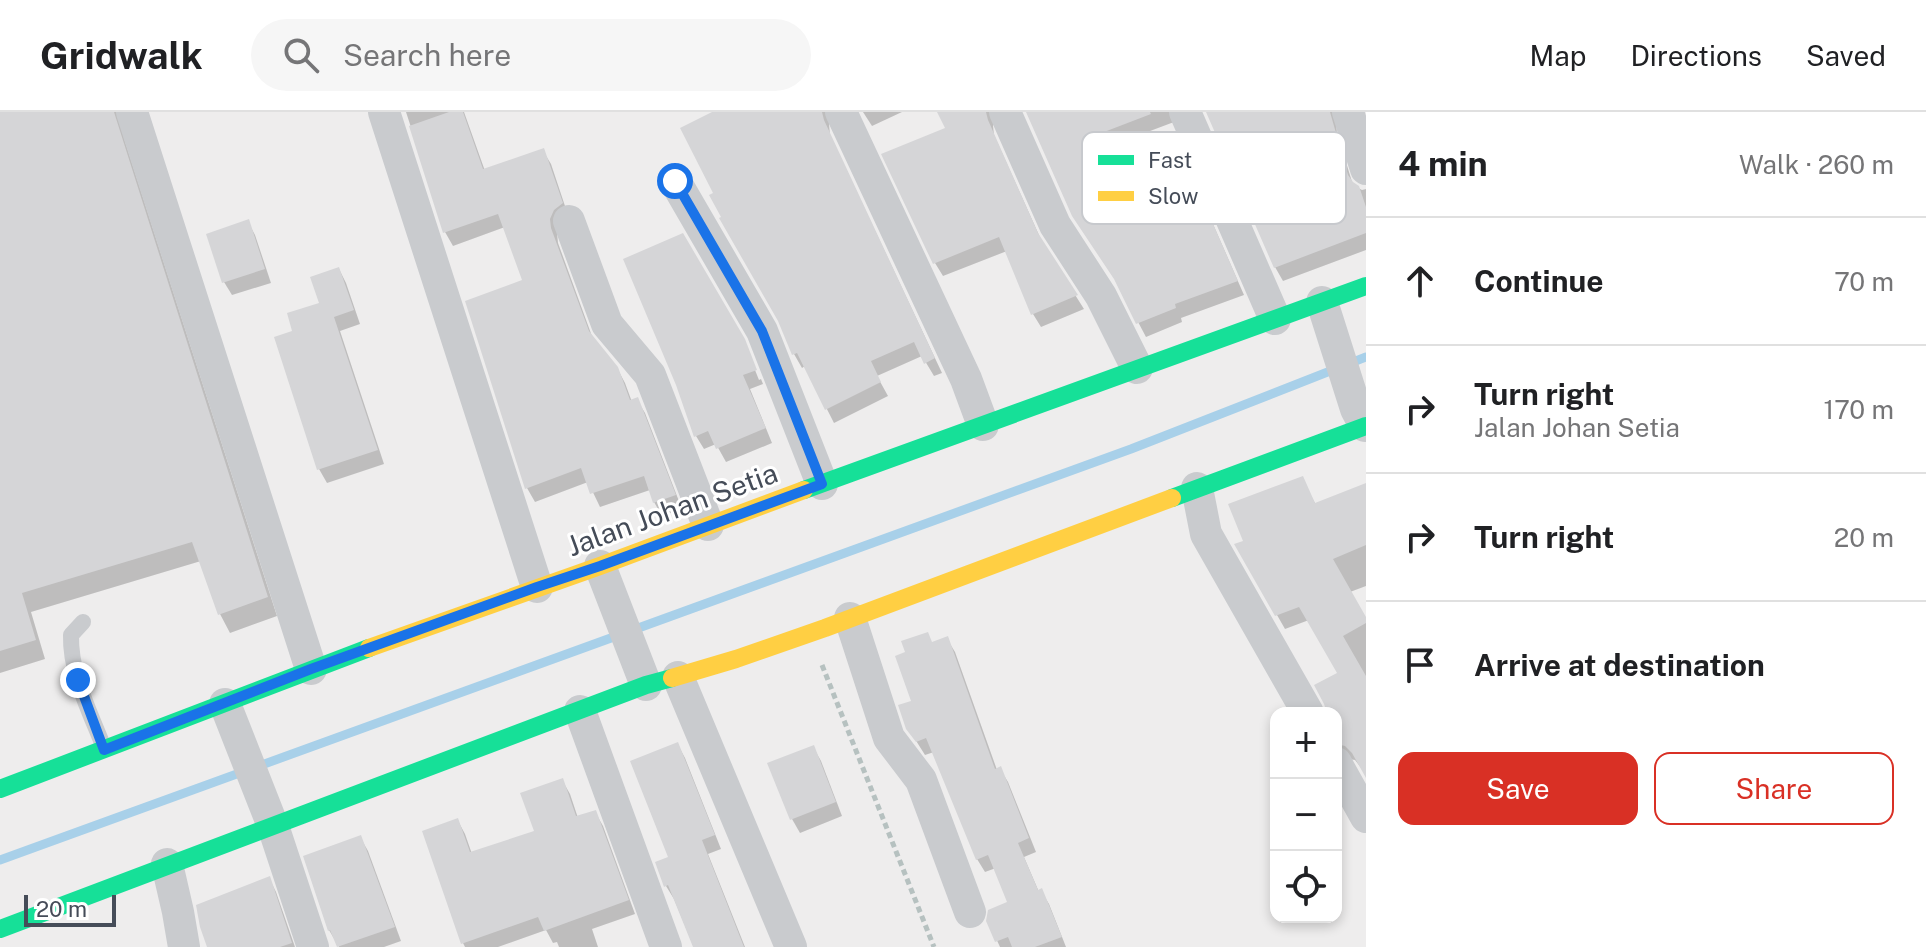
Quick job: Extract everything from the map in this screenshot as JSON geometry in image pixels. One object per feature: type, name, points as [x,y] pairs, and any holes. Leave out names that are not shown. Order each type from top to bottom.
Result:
[{"type":"main road","name":"Jalan Johan Setia","points":[[0,789],[311,669],[531,570],[600,566],[702,509],[975,404],[1137,368],[1366,286]]},
{"type":"main road","points":[[0,929],[167,864],[268,816],[580,711],[642,676],[678,677],[809,634],[1363,422]]},
{"type":"street","points":[[132,112],[311,669]]},
{"type":"street","points":[[384,112],[531,570]]},
{"type":"street","points":[[841,112],[975,404]]},
{"type":"street","points":[[1005,112],[1055,225],[1101,296],[1137,368]]},
{"type":"street","points":[[1185,112],[1194,132]]},
{"type":"street","points":[[1348,112],[1366,169]]},
{"type":"street","points":[[675,181],[762,331],[815,465]]},
{"type":"street","points":[[569,221],[607,324],[650,375],[702,509]]},
{"type":"street","points":[[1234,224],[1275,319]]},
{"type":"street","points":[[1322,302],[1363,422]]},
{"type":"street","points":[[1197,488],[1206,534],[1305,707]]},
{"type":"street","points":[[600,566],[642,676]]},
{"type":"street","points":[[850,618],[889,738],[921,780],[970,912]]},
{"type":"street","points":[[678,677],[791,947]]},
{"type":"street","points":[[225,704],[313,947]]},
{"type":"street","points":[[580,711],[666,947]]},
{"type":"street","points":[[1342,774],[1366,817]]},
{"type":"street","points":[[167,864],[184,947]]},
{"type":"lane","points":[[83,622],[71,635],[70,651],[104,750]]},
{"type":"path","points":[[809,634],[934,947]]},
{"type":"building","points":[[0,112],[114,112],[268,597],[218,615],[192,542],[22,593],[36,640],[0,651]]},
{"type":"building","points":[[449,112],[463,112],[483,169],[544,148],[563,203],[554,210],[550,219],[551,228],[589,331],[618,367],[630,400],[638,397],[676,495],[653,503],[644,476],[590,494],[581,468],[525,489],[465,301],[522,280],[498,214],[443,233],[409,126]]},
{"type":"building","points":[[712,112],[822,112],[935,358],[924,364],[914,342],[871,361],[881,382],[825,410],[797,353],[792,355],[778,321],[719,218],[709,195],[713,193],[680,128]]},
{"type":"building","points":[[937,112],[986,112],[1038,233],[1078,295],[1031,315],[999,237],[933,264],[881,154],[945,128]]},
{"type":"building","points":[[1026,112],[1150,112],[1104,132],[1082,132],[1082,224],[1213,224],[1238,281],[1175,304],[1176,308],[1136,324],[1114,279],[1072,216]]},
{"type":"building","points":[[1206,112],[1330,112],[1336,132],[1215,132]]},
{"type":"building","points":[[1346,168],[1353,182],[1359,186],[1366,207],[1366,233],[1274,268],[1255,224],[1346,224]]},
{"type":"building","points":[[249,219],[265,269],[222,283],[206,234]]},
{"type":"building","points":[[683,233],[745,339],[757,370],[743,375],[766,428],[716,449],[708,431],[694,437],[676,385],[623,259]]},
{"type":"building","points":[[339,267],[354,310],[334,317],[378,450],[317,470],[274,337],[292,331],[287,313],[319,303],[310,277]]},
{"type":"building","points":[[1303,476],[1315,503],[1366,483],[1366,545],[1333,559],[1366,617],[1366,623],[1343,636],[1366,676],[1366,778],[1352,753],[1342,745],[1342,707],[1325,707],[1314,685],[1337,673],[1299,607],[1275,616],[1234,544],[1243,541],[1228,504]]},
{"type":"building","points":[[928,632],[932,642],[948,636],[995,769],[1001,766],[1029,838],[1018,843],[1038,890],[1042,888],[1062,937],[1035,947],[1012,947],[1008,937],[995,942],[986,921],[988,910],[1007,902],[988,855],[976,860],[926,738],[916,742],[906,729],[898,705],[911,701],[895,656],[905,652],[901,641]]},
{"type":"building","points":[[678,742],[715,835],[702,840],[744,947],[693,947],[668,885],[664,887],[655,862],[668,857],[630,761]]},
{"type":"building","points":[[814,745],[836,802],[790,820],[767,763]]},
{"type":"building","points":[[563,778],[576,816],[596,810],[629,900],[544,931],[538,917],[461,944],[422,831],[458,818],[470,852],[534,831],[520,793]]},
{"type":"building","points":[[361,835],[395,927],[337,947],[328,931],[303,856]]},
{"type":"building","points":[[270,876],[292,943],[280,947],[207,947],[196,905]]},
{"type":"waterway","points":[[0,860],[1131,449],[1366,357]]},
{"type":"traffic: fast","points":[[804,490],[1366,286]]},
{"type":"traffic: fast","points":[[1172,498],[1366,426]]},
{"type":"traffic: fast","points":[[0,789],[369,648]]},
{"type":"traffic: fast","points":[[0,929],[646,685],[672,678]]},
{"type":"traffic: slow","points":[[369,648],[804,490]]},
{"type":"traffic: slow","points":[[672,678],[825,628],[1172,498]]},
{"type":"route","points":[[78,680],[104,750],[311,669],[822,484],[762,331],[675,181]]}]
